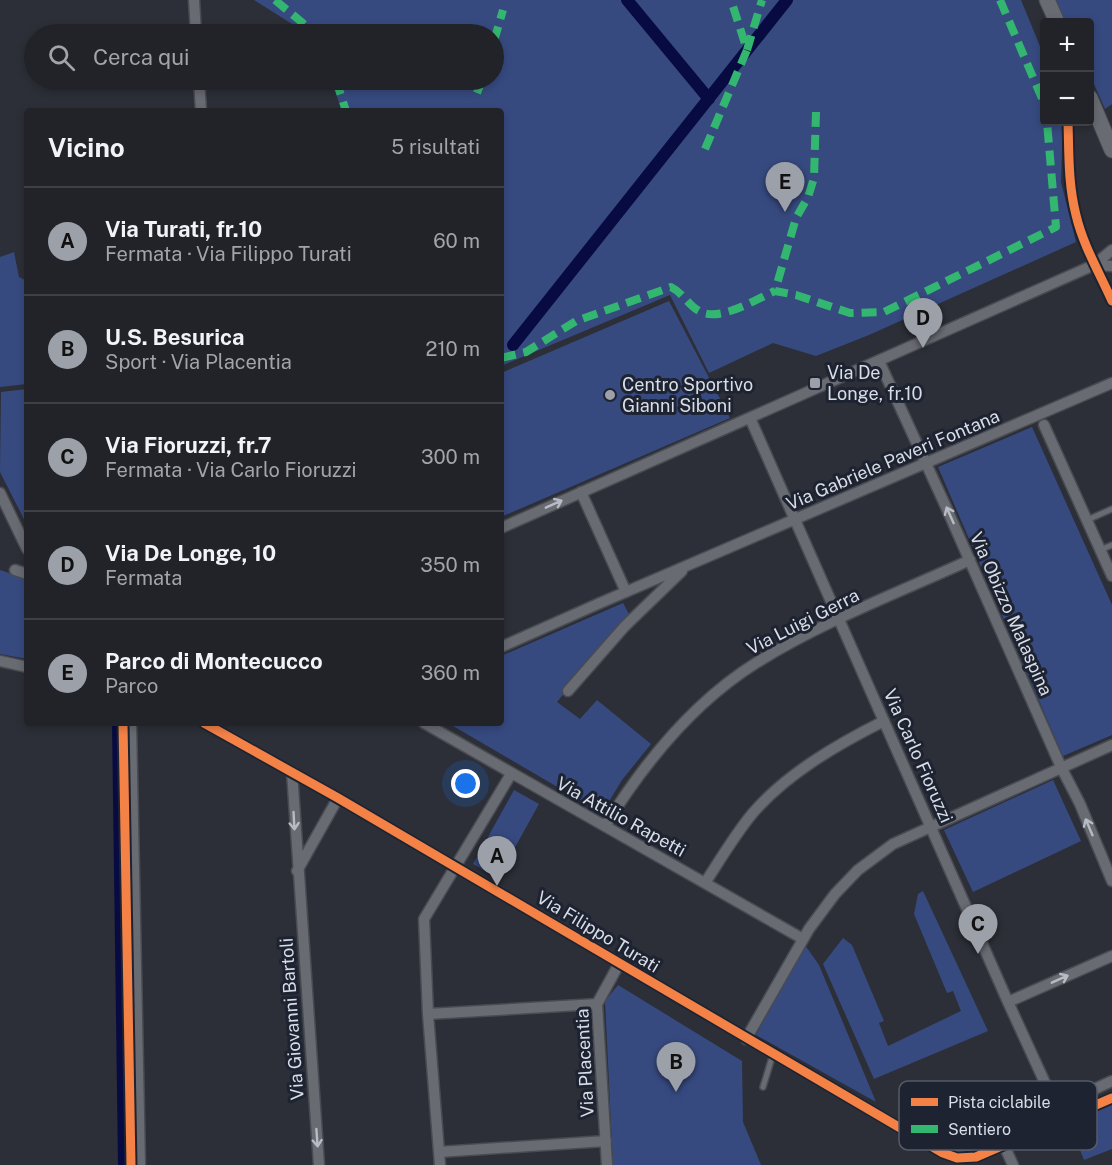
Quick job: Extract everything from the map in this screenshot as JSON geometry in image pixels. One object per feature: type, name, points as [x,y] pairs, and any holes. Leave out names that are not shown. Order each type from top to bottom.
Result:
[{"type":"main road","points":[[1047,0],[1055,18]]},
{"type":"main road","points":[[1094,109],[1112,150]]},
{"type":"street","points":[[194,0],[195,24]]},
{"type":"street","points":[[200,90],[201,108]]},
{"type":"street","points":[[504,527],[1094,265],[1112,250]]},
{"type":"street","points":[[1094,265],[1112,266]]},
{"type":"street","name":"Via Obizzo Malaspina","points":[[879,361],[970,560],[1061,768],[1080,804],[1112,881]]},
{"type":"street","name":"Via Gabriele Paveri Fontana","points":[[504,646],[1112,384]]},
{"type":"street","name":"Via Carlo Fioruzzi","points":[[750,418],[1044,1081]]},
{"type":"street","points":[[1044,425],[1112,576]]},
{"type":"street","points":[[581,492],[626,592]]},
{"type":"street","points":[[0,493],[24,543]]},
{"type":"street","name":"Via Luigi Gerra","points":[[605,826],[628,789],[667,739],[712,696],[754,664],[795,641],[970,560]]},
{"type":"street","name":"Via Gabriele Paveri Fontana","points":[[568,691],[625,626],[686,566]]},
{"type":"street","points":[[15,570],[24,573]]},
{"type":"street","points":[[0,661],[24,666]]},
{"type":"street","points":[[705,883],[753,813],[779,789],[811,764],[860,733],[884,721]]},
{"type":"street","points":[[131,726],[141,1165]]},
{"type":"street","name":"Via Filippo Turati","points":[[212,726],[899,1127]]},
{"type":"street","name":"Via Attilio Rapetti","points":[[429,726],[803,939]]},
{"type":"street","points":[[746,1039],[803,939],[835,894],[858,870],[893,844],[1112,745]]},
{"type":"street","name":"Via Giovanni Bartoli","points":[[291,772],[319,1165]]},
{"type":"street","points":[[440,1165],[428,1014],[424,919],[457,868],[511,774]]},
{"type":"street","points":[[297,871],[338,798]]},
{"type":"street","points":[[1008,1002],[1112,956]]},
{"type":"street","name":"Via Placentia","points":[[607,1165],[597,1004],[619,964]]},
{"type":"street","points":[[428,1014],[597,1004]]},
{"type":"street","points":[[1097,1088],[1112,1081]]},
{"type":"street","points":[[1097,1105],[1112,1098]]},
{"type":"street","points":[[439,1152],[606,1141]]},
{"type":"street","name":"Via Filippo Turati","points":[[938,1150],[943,1153]]},
{"type":"street","points":[[943,1153],[955,1150]]},
{"type":"street","points":[[943,1153],[966,1159],[992,1150]]},
{"type":"street","points":[[1006,1150],[1013,1165]]},
{"type":"lane","points":[[1087,520],[1112,509]]},
{"type":"lane","points":[[1100,550],[1112,544]]},
{"type":"lane","points":[[763,1087],[773,1054]]},
{"type":"shaded area","points":[[254,0],[1021,0],[1040,46],[1040,126],[1063,126],[1061,182],[1076,242],[869,335],[816,356],[773,343],[709,373],[670,295],[504,365],[504,108],[341,108],[335,90],[504,90],[504,24],[292,24]]},
{"type":"shaded area","points":[[1056,0],[1112,0],[1112,104],[1105,109],[1094,84],[1094,18],[1064,18]]},
{"type":"shaded area","points":[[14,252],[19,277],[24,280],[24,384],[0,387],[0,257]]},
{"type":"shaded area","name":"Centro Sportivo Gianni Siboni","points":[[669,301],[730,418],[504,516],[504,372]]},
{"type":"shaded area","points":[[24,389],[24,519],[0,472],[1,392]]},
{"type":"shaded area","points":[[1032,427],[1112,605],[1112,735],[1063,756],[938,467]]},
{"type":"shaded area","points":[[0,570],[24,578],[24,658],[0,654]]},
{"type":"shaded area","points":[[623,603],[629,614],[557,702],[580,719],[597,700],[651,744],[622,780],[602,813],[453,726],[504,726],[504,655]]},
{"type":"shaded area","points":[[1053,780],[1081,841],[973,892],[944,830]]},
{"type":"shaded area","points":[[514,790],[539,804],[498,878],[473,864]]},
{"type":"shaded area","points":[[923,891],[988,1031],[874,1079],[823,964],[843,938],[852,945],[884,1021],[879,1023],[888,1046],[961,1011],[953,991],[947,993],[914,914],[918,894]]},
{"type":"shaded area","points":[[805,945],[819,965],[876,1102],[756,1035]]},
{"type":"shaded area","points":[[618,985],[742,1061],[743,1122],[761,1165],[613,1165],[605,1001]]},
{"type":"shaded area","points":[[1112,1098],[1112,1149],[1084,1160],[1080,1150],[1097,1150],[1097,1104]]},
{"type":"waterway","points":[[627,0],[709,99]]},
{"type":"waterway","points":[[513,345],[787,0]]},
{"type":"waterway","points":[[118,726],[124,1165]]},
{"type":"marked path","points":[[275,0],[304,24]]},
{"type":"marked path","points":[[705,149],[747,50],[731,0]]},
{"type":"marked path","points":[[747,50],[762,0]]},
{"type":"marked path","points":[[1000,0],[1040,94]]},
{"type":"marked path","points":[[499,24],[503,10]]},
{"type":"marked path","points":[[339,90],[345,108]]},
{"type":"marked path","points":[[816,112],[814,178],[808,197],[796,218],[775,291],[796,295],[850,313],[884,312],[1056,227],[1047,126]]},
{"type":"marked path","points":[[504,357],[526,352],[576,321],[671,287],[695,308],[707,314],[727,312],[775,291]]},
{"type":"cycle path","points":[[1068,126],[1070,180],[1076,215],[1087,248],[1112,301]]},
{"type":"cycle path","points":[[123,726],[131,1165]]},
{"type":"cycle path","points":[[209,726],[338,798],[899,1127]]},
{"type":"cycle path","points":[[1097,1105],[1112,1098]]},
{"type":"cycle path","points":[[938,1150],[957,1158],[976,1157],[992,1150]]},
{"type":"place","name":"Parco di Montecucco","points":[[785,212]]},
{"type":"place","name":"Via De Longe, 10","points":[[923,348]]},
{"type":"place","name":"Via De Longe, fr.10","points":[[815,383]]},
{"type":"place","name":"Centro Sportivo Gianni Siboni","points":[[610,395]]},
{"type":"place","name":"Via Turati, fr.10","points":[[497,886]]},
{"type":"place","name":"Via Fioruzzi, fr.7","points":[[978,954]]},
{"type":"place","name":"U.S. Besurica","points":[[676,1092]]}]
